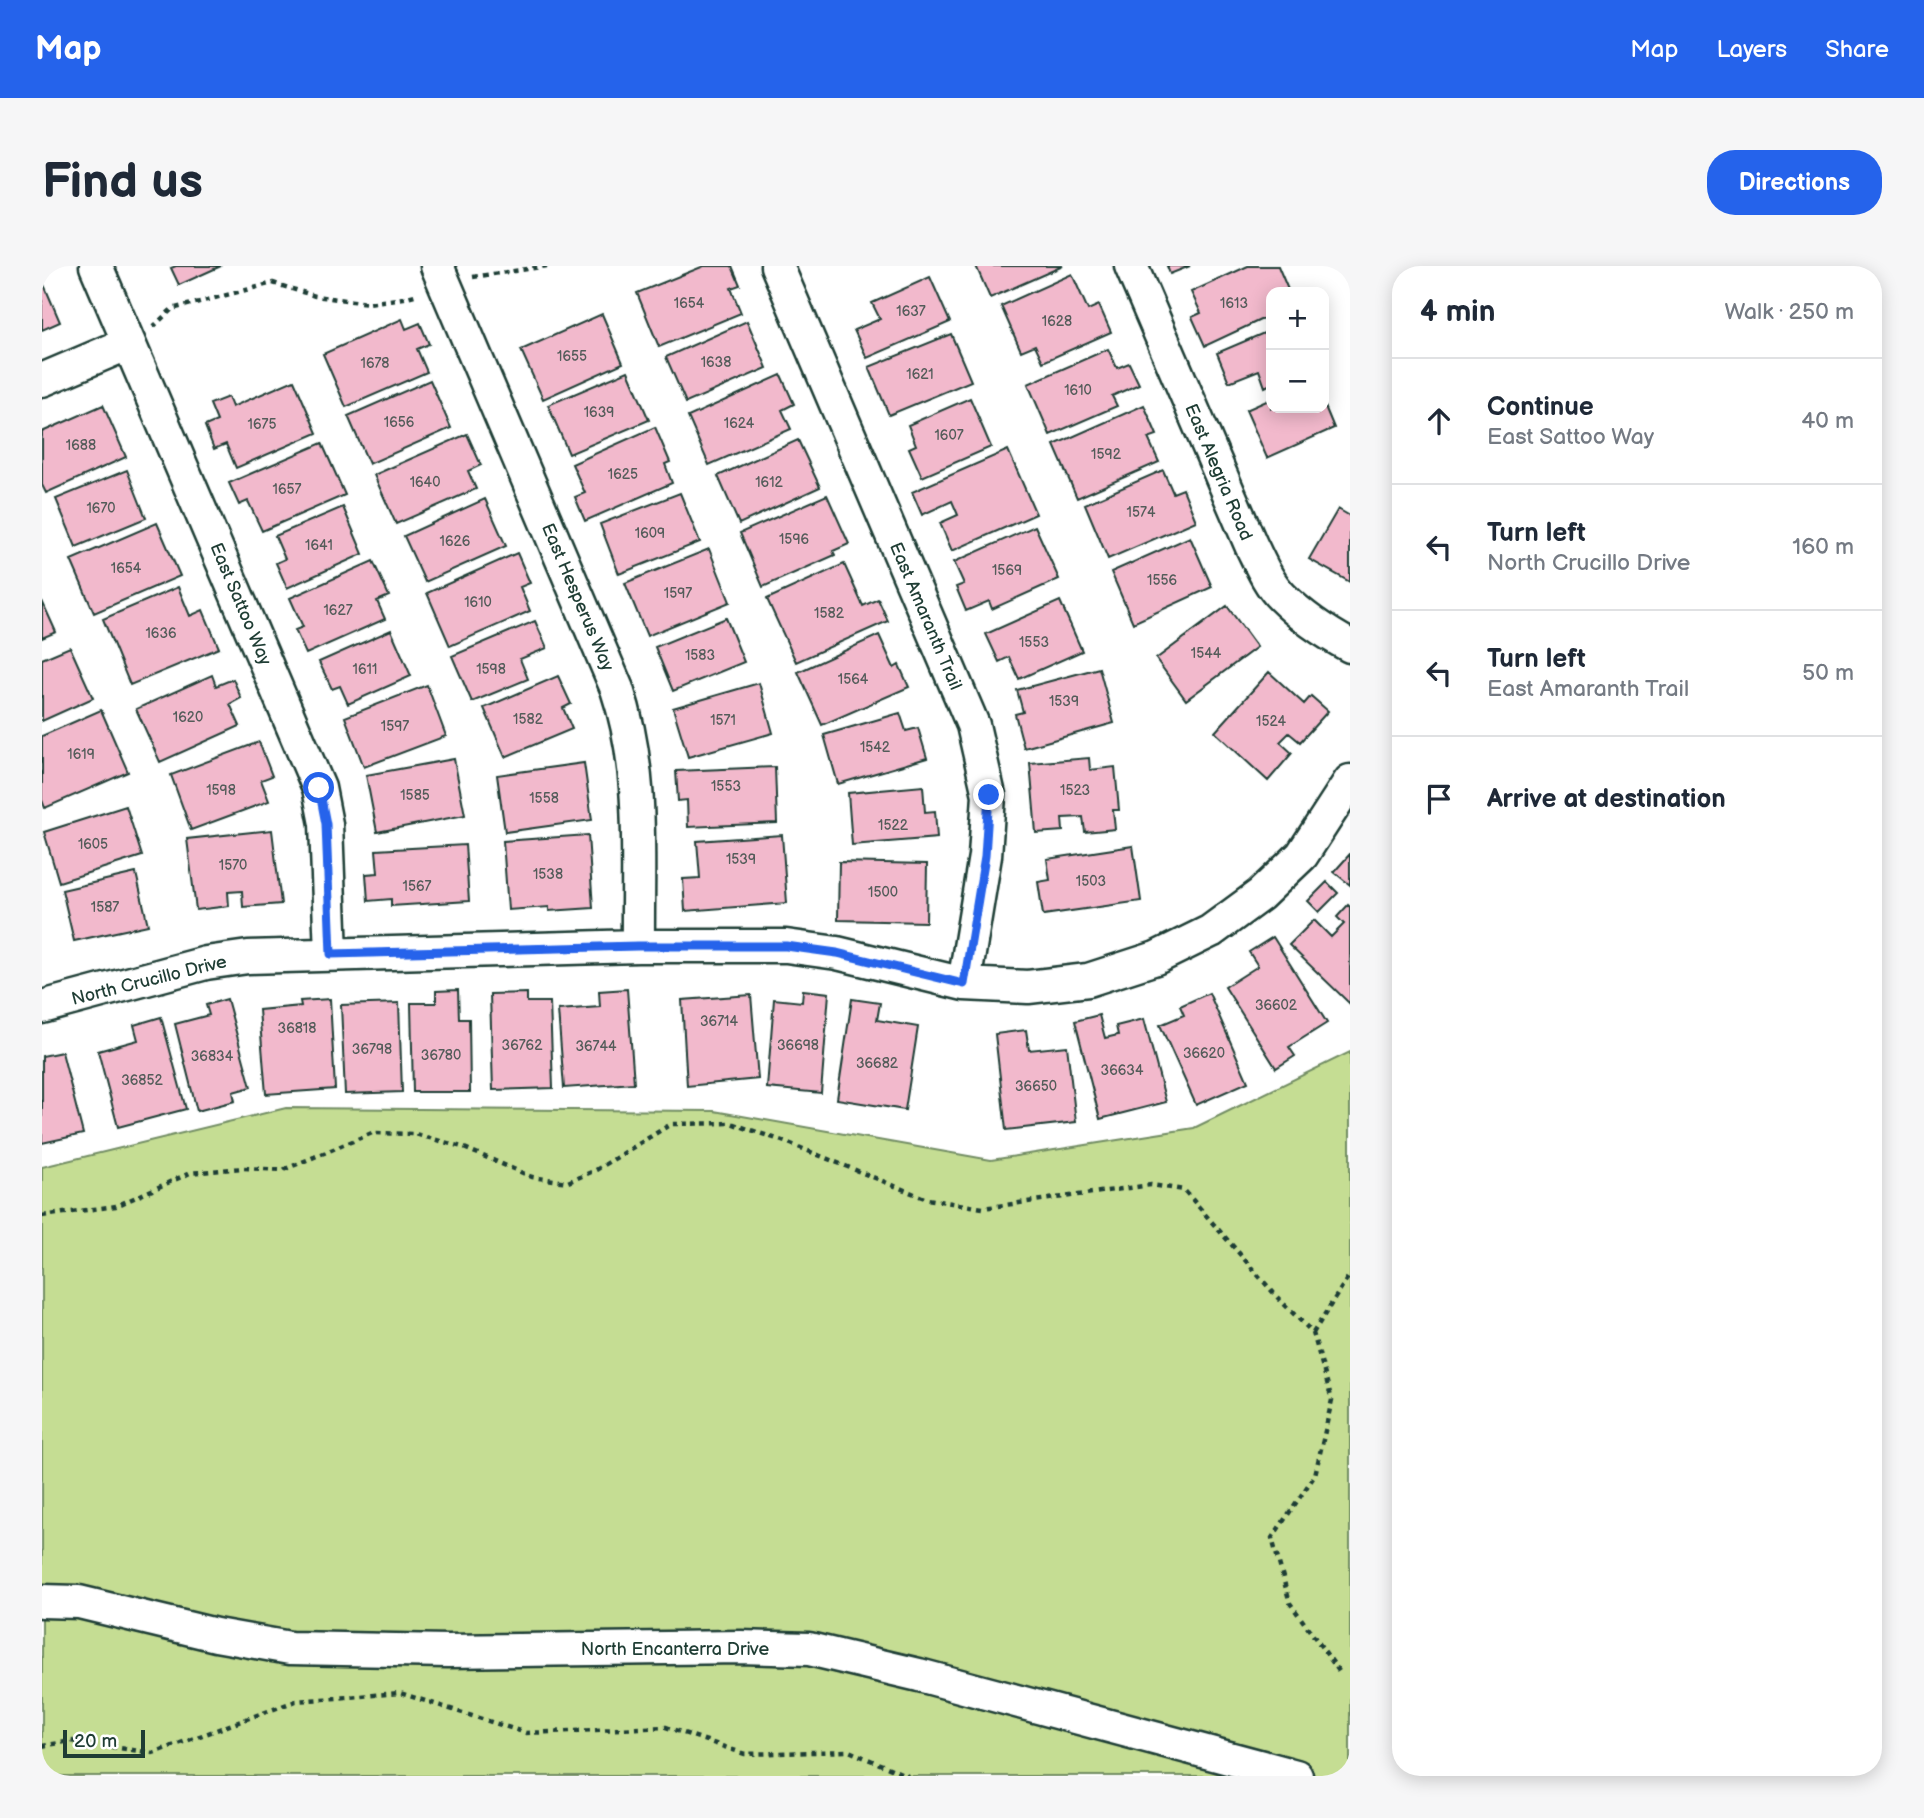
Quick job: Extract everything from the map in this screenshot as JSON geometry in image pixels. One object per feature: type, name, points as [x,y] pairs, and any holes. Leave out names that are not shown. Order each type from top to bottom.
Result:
[{"type":"street","name":"East Sattoo Way","points":[[96,266],[319,788],[326,824],[331,954]]},
{"type":"street","name":"East Amaranth Trail","points":[[778,266],[972,725],[989,795],[985,856],[964,984]]},
{"type":"street","name":"East Alegria Road","points":[[1131,266],[1264,571],[1281,596],[1324,631],[1350,646]]},
{"type":"street","name":"East Hesperus Way","points":[[441,275],[612,677],[628,722],[636,776],[638,946]]},
{"type":"street","points":[[42,380],[128,343]]},
{"type":"street","name":"North Crucillo Drive","points":[[42,1007],[206,963],[248,957],[638,946],[786,946],[837,953],[964,984],[1028,987],[1088,980],[1156,958],[1211,930],[1260,895],[1301,855],[1350,781]]},
{"type":"street","name":"North Encanterra Drive","points":[[42,1601],[79,1602],[216,1635],[290,1648],[385,1651],[741,1647],[809,1649],[919,1675],[1296,1776]]},
{"type":"path","points":[[128,343],[149,330],[172,309],[273,284],[315,296],[368,303],[404,298],[441,275],[485,274],[548,266]]},
{"type":"path","points":[[42,1216],[116,1206],[190,1173],[243,1168],[283,1170],[372,1133],[415,1135],[462,1147],[533,1178],[568,1182],[596,1170],[671,1124],[731,1123],[791,1144],[927,1199],[983,1208],[1151,1185],[1184,1190],[1278,1298],[1313,1333],[1332,1400],[1315,1475],[1272,1538],[1290,1603],[1341,1674]]},
{"type":"path","points":[[1313,1333],[1350,1274]]},
{"type":"path","points":[[42,1746],[71,1741],[153,1753],[296,1702],[400,1693],[526,1733],[666,1727],[745,1754],[849,1751],[908,1776]]},
{"type":"green space","points":[[1350,1052],[1350,1776],[42,1776],[42,1167],[286,1108],[714,1111],[991,1160],[1194,1128]]},
{"type":"building","points":[[221,266],[179,285],[171,268]]},
{"type":"building","points":[[704,266],[732,266],[740,285],[731,288],[741,313],[659,347],[637,293]]},
{"type":"building","points":[[976,266],[1063,266],[990,298]]},
{"type":"building","points":[[1167,266],[1190,266],[1170,274]]},
{"type":"building","points":[[1248,266],[1278,266],[1287,287],[1266,287],[1266,317],[1205,346],[1192,317],[1201,313],[1191,292]]},
{"type":"building","points":[[1072,274],[1088,310],[1099,305],[1111,332],[1043,362],[1035,345],[1021,351],[1001,306]]},
{"type":"building","points":[[930,277],[950,322],[867,358],[854,330],[880,319],[872,303]]},
{"type":"building","points":[[42,280],[60,322],[42,330]]},
{"type":"building","points":[[602,314],[623,363],[543,399],[521,350]]},
{"type":"building","points":[[402,319],[406,329],[420,323],[429,344],[417,349],[427,372],[346,407],[323,354]]},
{"type":"building","points":[[747,321],[767,368],[686,403],[666,357]]},
{"type":"building","points":[[1266,332],[1266,386],[1259,370],[1229,382],[1217,353]]},
{"type":"building","points":[[951,334],[971,381],[889,415],[869,367]]},
{"type":"building","points":[[1108,349],[1117,368],[1129,363],[1139,384],[1112,396],[1117,406],[1050,435],[1028,384]]},
{"type":"building","points":[[628,371],[649,420],[569,454],[548,405]]},
{"type":"building","points":[[781,375],[794,404],[782,410],[791,429],[709,465],[688,417]]},
{"type":"building","points":[[294,380],[317,433],[236,468],[226,444],[214,449],[205,426],[217,421],[210,404],[228,397],[232,407]]},
{"type":"building","points":[[430,380],[451,428],[369,464],[348,416]]},
{"type":"building","points":[[970,398],[991,447],[922,477],[909,448],[916,445],[908,425]]},
{"type":"building","points":[[1266,401],[1266,413],[1328,413],[1334,428],[1267,458],[1246,410]]},
{"type":"building","points":[[103,405],[126,457],[46,493],[42,485],[42,432]]},
{"type":"building","points":[[1144,405],[1157,435],[1148,438],[1159,462],[1077,498],[1054,445]]},
{"type":"building","points":[[655,427],[670,462],[665,464],[672,483],[585,521],[575,497],[585,493],[572,464]]},
{"type":"building","points":[[467,434],[481,465],[468,471],[476,489],[396,524],[374,475]]},
{"type":"building","points":[[798,440],[820,487],[739,524],[718,476]]},
{"type":"building","points":[[322,443],[345,495],[262,531],[248,501],[239,505],[229,483]]},
{"type":"building","points":[[1008,450],[1036,514],[952,551],[940,523],[958,515],[952,501],[922,515],[912,492]]},
{"type":"building","points":[[127,470],[146,518],[76,547],[56,499]]},
{"type":"building","points":[[1163,470],[1173,493],[1183,489],[1196,521],[1108,559],[1085,504]]},
{"type":"building","points":[[680,493],[700,542],[619,574],[600,524]]},
{"type":"building","points":[[827,495],[849,544],[833,551],[835,555],[763,587],[740,533]]},
{"type":"building","points":[[485,499],[506,546],[425,582],[404,536]]},
{"type":"building","points":[[343,507],[363,554],[287,588],[276,563],[285,559],[275,536]]},
{"type":"building","points":[[1338,509],[1350,516],[1350,582],[1309,559]]},
{"type":"building","points":[[157,523],[180,576],[94,613],[71,560]]},
{"type":"building","points":[[1035,526],[1059,579],[992,609],[989,601],[966,611],[956,587],[964,584],[954,562]]},
{"type":"building","points":[[1190,537],[1212,587],[1133,623],[1111,572]]},
{"type":"building","points":[[709,549],[730,602],[647,636],[625,583]]},
{"type":"building","points":[[517,553],[530,583],[520,587],[530,611],[450,646],[427,593]]},
{"type":"building","points":[[373,561],[389,596],[377,601],[385,619],[306,654],[295,630],[303,627],[290,598]]},
{"type":"building","points":[[844,564],[863,606],[878,599],[888,621],[796,662],[767,599]]},
{"type":"building","points":[[178,587],[190,616],[203,610],[219,648],[130,685],[103,619]]},
{"type":"building","points":[[42,601],[56,632],[42,638]]},
{"type":"building","points":[[1060,601],[1082,651],[1019,679],[1009,657],[999,662],[986,634]]},
{"type":"building","points":[[1227,606],[1257,647],[1186,700],[1156,659]]},
{"type":"building","points":[[726,618],[744,662],[673,691],[655,647]]},
{"type":"building","points":[[535,621],[547,648],[520,659],[528,679],[472,702],[452,656]]},
{"type":"building","points":[[391,630],[411,676],[348,704],[340,686],[332,689],[319,662]]},
{"type":"building","points":[[879,635],[894,668],[899,665],[909,687],[822,725],[798,672]]},
{"type":"building","points":[[70,647],[93,698],[42,721],[42,659]]},
{"type":"building","points":[[1099,668],[1114,723],[1024,748],[1015,714],[1023,712],[1017,690]]},
{"type":"building","points":[[1269,672],[1304,704],[1311,696],[1328,711],[1300,742],[1289,733],[1280,742],[1292,753],[1268,781],[1215,732]]},
{"type":"building","points":[[212,675],[216,686],[233,679],[241,698],[230,704],[240,726],[160,762],[136,709]]},
{"type":"building","points":[[558,676],[571,704],[563,708],[572,729],[505,757],[484,708]]},
{"type":"building","points":[[759,683],[773,733],[688,757],[673,708]]},
{"type":"building","points":[[427,685],[446,736],[364,767],[345,717]]},
{"type":"building","points":[[101,710],[128,772],[45,808],[42,800],[42,736]]},
{"type":"building","points":[[900,713],[906,731],[918,728],[927,758],[838,784],[824,735]]},
{"type":"building","points":[[259,742],[272,776],[261,780],[269,801],[191,830],[171,775]]},
{"type":"building","points":[[1089,758],[1090,770],[1115,767],[1119,810],[1113,810],[1115,829],[1085,832],[1083,817],[1062,818],[1063,831],[1036,833],[1030,763]]},
{"type":"building","points":[[454,759],[465,815],[377,832],[366,775]]},
{"type":"building","points":[[584,763],[592,820],[505,832],[497,775]]},
{"type":"building","points":[[775,767],[777,823],[688,827],[687,800],[678,801],[676,771]]},
{"type":"building","points":[[923,786],[925,812],[935,811],[937,838],[852,845],[848,793]]},
{"type":"building","points":[[126,806],[142,856],[59,882],[44,832]]},
{"type":"building","points":[[272,830],[281,904],[243,907],[242,891],[228,892],[229,906],[196,910],[187,839]]},
{"type":"building","points":[[588,835],[593,908],[508,910],[503,841]]},
{"type":"building","points":[[782,835],[787,903],[685,911],[683,879],[700,878],[697,841]]},
{"type":"building","points":[[465,845],[469,901],[391,906],[391,899],[368,901],[366,874],[378,873],[376,850]]},
{"type":"building","points":[[1133,846],[1141,901],[1043,915],[1038,882],[1050,880],[1047,859]]},
{"type":"building","points":[[1350,854],[1350,885],[1334,872]]},
{"type":"building","points":[[839,862],[927,864],[926,922],[838,920]]},
{"type":"building","points":[[136,873],[148,925],[74,941],[62,890]]},
{"type":"building","points":[[1327,882],[1338,893],[1319,912],[1308,901]]},
{"type":"building","points":[[1348,905],[1350,1004],[1289,945],[1314,920],[1331,937],[1344,924],[1337,917]]},
{"type":"building","points":[[1273,937],[1327,1023],[1289,1047],[1295,1056],[1276,1068],[1225,987],[1258,966],[1249,952]]},
{"type":"building","points":[[627,989],[634,1083],[564,1088],[558,1010],[600,1007],[599,991]]},
{"type":"building","points":[[458,990],[459,1019],[469,1019],[470,1092],[413,1092],[411,1003],[436,1003],[436,991]]},
{"type":"building","points":[[803,990],[829,993],[821,1093],[767,1088],[774,999],[802,1002]]},
{"type":"building","points":[[527,993],[527,1002],[550,1002],[553,1088],[493,1090],[490,994]]},
{"type":"building","points":[[1209,993],[1248,1082],[1196,1105],[1160,1025],[1184,1015],[1180,1006]]},
{"type":"building","points":[[751,995],[758,1079],[687,1086],[682,1000]]},
{"type":"building","points":[[227,999],[251,1087],[233,1092],[235,1101],[197,1111],[175,1024],[209,1015],[206,1005]]},
{"type":"building","points":[[330,999],[335,1089],[266,1094],[259,1010],[301,1006],[300,1001]]},
{"type":"building","points":[[852,999],[880,1003],[877,1020],[918,1027],[905,1110],[837,1099]]},
{"type":"building","points":[[399,1003],[402,1092],[345,1094],[341,1005]]},
{"type":"building","points":[[1099,1015],[1105,1038],[1118,1035],[1116,1026],[1144,1019],[1166,1102],[1100,1119],[1075,1021]]},
{"type":"building","points":[[161,1017],[186,1109],[118,1127],[98,1051],[138,1040],[134,1025]]},
{"type":"building","points":[[1026,1030],[1029,1050],[1067,1046],[1076,1122],[1006,1130],[995,1034]]},
{"type":"building","points":[[62,1052],[83,1134],[42,1143],[42,1056]]},
{"type":"route","points":[[319,788],[326,824],[331,954],[638,946],[786,946],[837,953],[964,984],[985,856],[989,795]]}]
